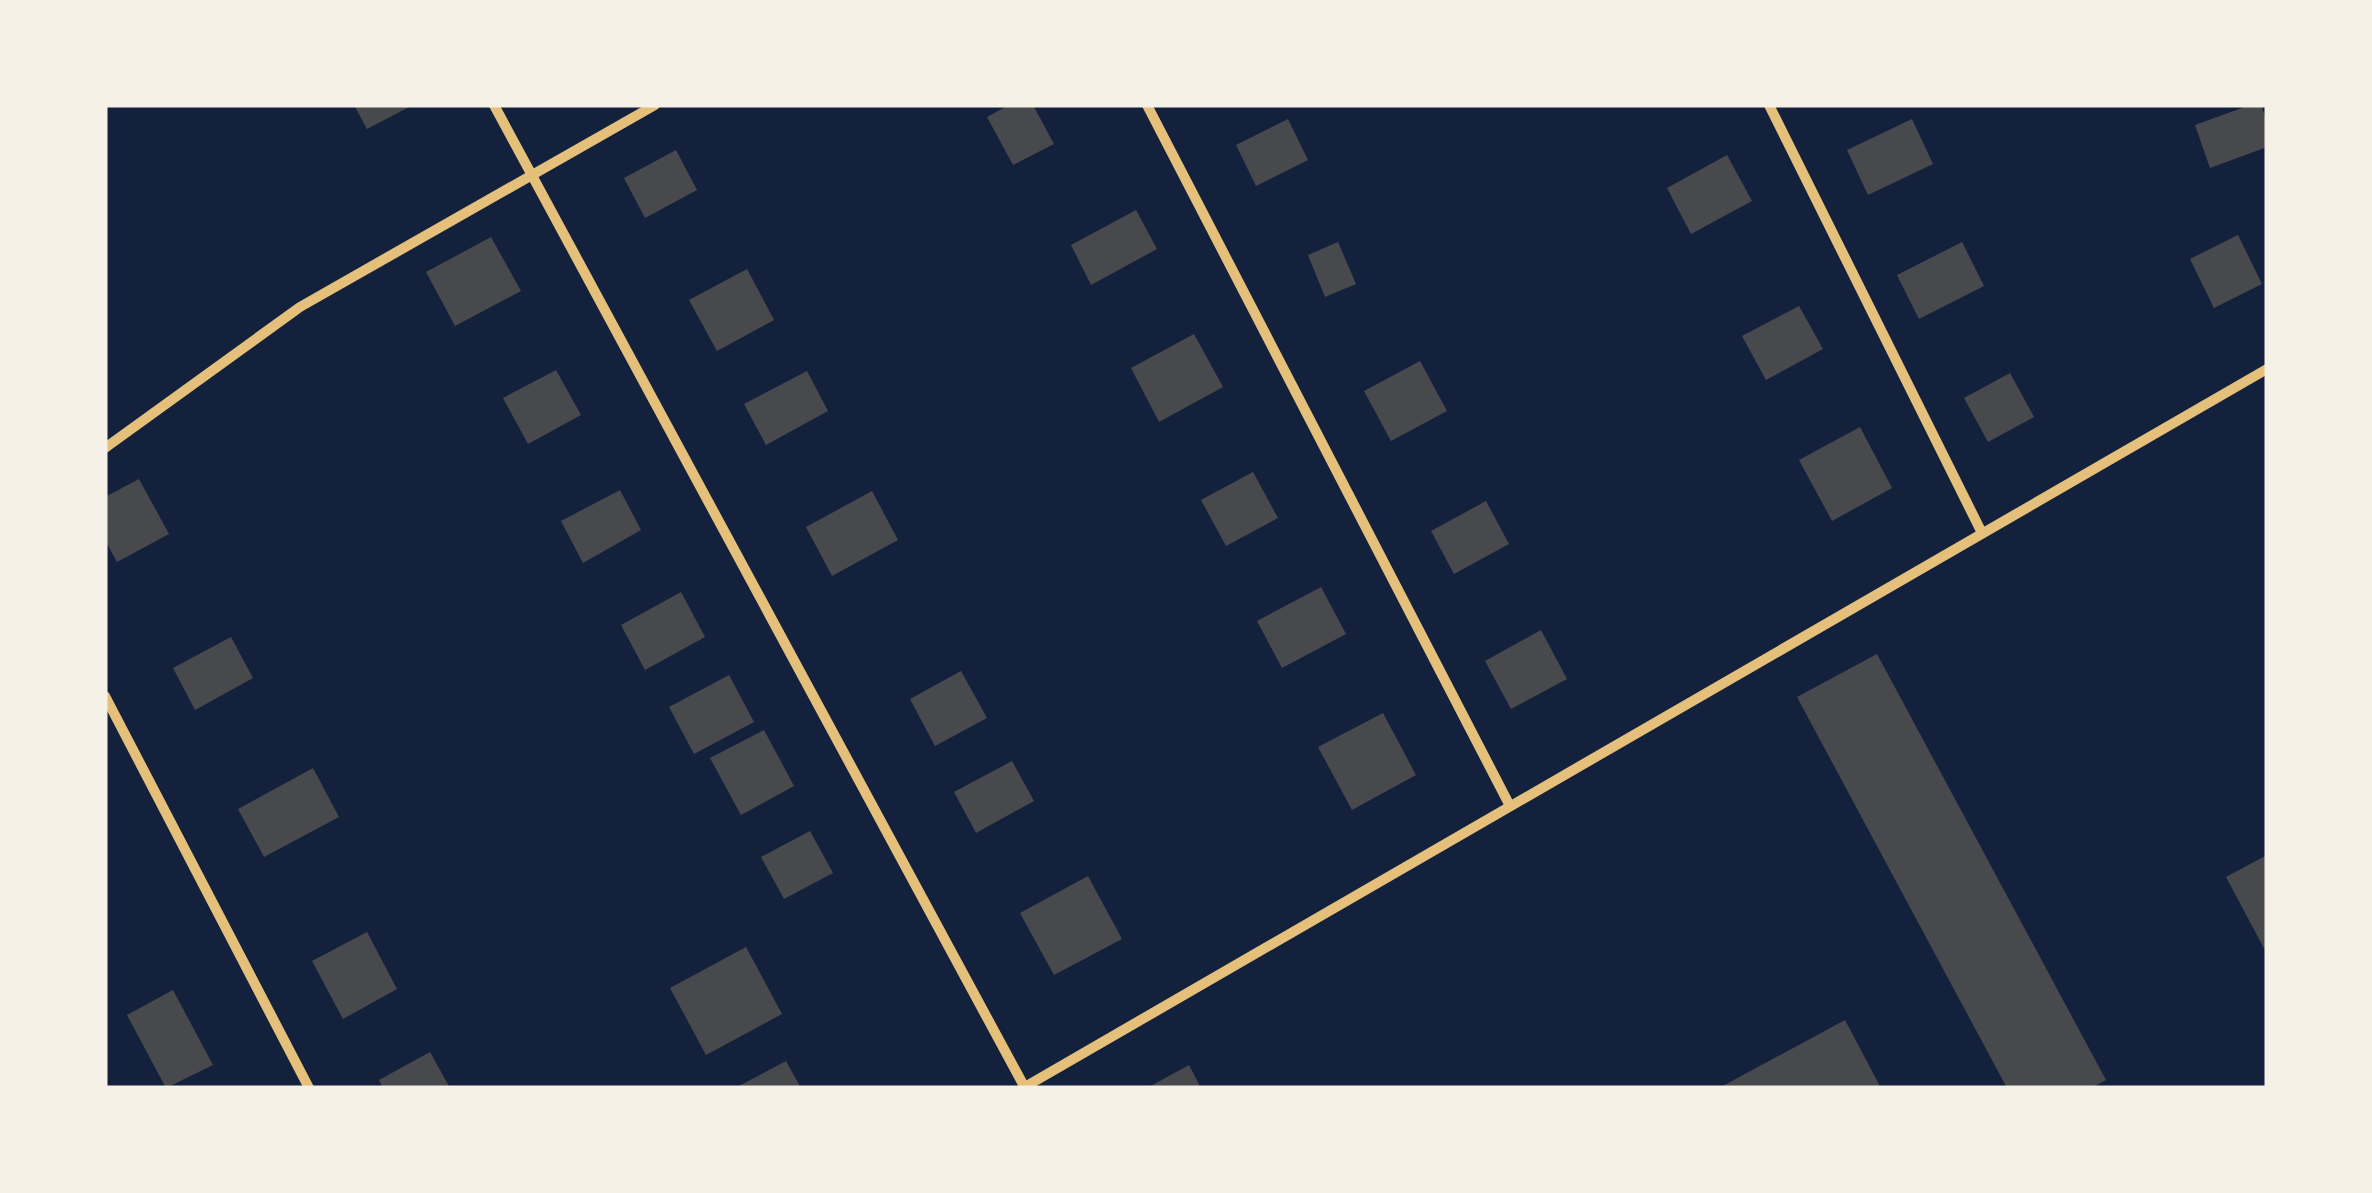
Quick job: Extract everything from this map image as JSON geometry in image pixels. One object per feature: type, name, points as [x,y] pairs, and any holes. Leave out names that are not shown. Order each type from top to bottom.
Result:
[{"type":"street","points":[[494,105],[1024,1088],[2267,369]]},
{"type":"street","points":[[105,448],[300,307],[655,105]]},
{"type":"street","points":[[1147,105],[1510,806]]},
{"type":"street","points":[[1769,105],[1982,534]]},
{"type":"street","points":[[105,696],[309,1088]]},
{"type":"building","points":[[354,105],[413,105],[367,129]]},
{"type":"building","points":[[1009,105],[1033,105],[1054,144],[1013,165],[987,117]]},
{"type":"building","points":[[2250,105],[2261,105],[2267,122],[2267,147],[2210,168],[2195,125]]},
{"type":"building","points":[[1288,119],[1308,160],[1256,186],[1236,145]]},
{"type":"building","points":[[1912,119],[1933,164],[1868,195],[1847,150]]},
{"type":"building","points":[[676,150],[697,190],[645,218],[624,178]]},
{"type":"building","points":[[1727,155],[1752,201],[1691,234],[1667,188]]},
{"type":"building","points":[[1136,210],[1157,249],[1091,285],[1071,245]]},
{"type":"building","points":[[2238,235],[2262,284],[2214,308],[2190,259]]},
{"type":"building","points":[[491,237],[521,291],[455,326],[426,272]]},
{"type":"building","points":[[1338,242],[1356,284],[1325,297],[1308,255]]},
{"type":"building","points":[[1962,242],[1984,286],[1919,319],[1897,275]]},
{"type":"building","points":[[747,269],[774,320],[717,351],[689,300]]},
{"type":"building","points":[[1799,306],[1823,349],[1766,380],[1742,336]]},
{"type":"building","points":[[1194,334],[1223,387],[1159,422],[1131,368]]},
{"type":"building","points":[[1420,361],[1447,411],[1391,441],[1364,391]]},
{"type":"building","points":[[556,370],[581,415],[528,444],[503,398]]},
{"type":"building","points":[[807,371],[828,411],[766,445],[744,404]]},
{"type":"building","points":[[2010,373],[2034,417],[1988,442],[1964,398]]},
{"type":"building","points":[[1860,427],[1892,488],[1832,521],[1799,460]]},
{"type":"building","points":[[1253,472],[1278,518],[1226,546],[1201,500]]},
{"type":"building","points":[[139,479],[169,534],[117,562],[105,540],[105,497]]},
{"type":"building","points":[[620,490],[641,530],[583,563],[561,521]]},
{"type":"building","points":[[872,491],[898,540],[832,576],[806,527]]},
{"type":"building","points":[[1486,501],[1509,544],[1454,574],[1431,531]]},
{"type":"building","points":[[1321,587],[1346,634],[1282,668],[1257,621]]},
{"type":"building","points":[[681,592],[705,637],[645,670],[621,625]]},
{"type":"building","points":[[1541,630],[1567,679],[1511,709],[1485,661]]},
{"type":"building","points":[[231,637],[253,678],[195,710],[173,668]]},
{"type":"building","points":[[1877,654],[2106,1080],[2091,1088],[2007,1088],[1797,697]]},
{"type":"building","points":[[961,671],[987,718],[935,746],[910,699]]},
{"type":"building","points":[[729,675],[754,722],[694,754],[669,707]]},
{"type":"building","points":[[1383,713],[1416,775],[1352,810],[1318,747]]},
{"type":"building","points":[[764,730],[794,786],[741,815],[710,758]]},
{"type":"building","points":[[1012,761],[1034,801],[976,833],[954,792]]},
{"type":"building","points":[[313,768],[339,817],[264,857],[238,809]]},
{"type":"building","points":[[810,831],[833,873],[784,899],[761,857]]},
{"type":"building","points":[[2267,855],[2267,954],[2226,877]]},
{"type":"building","points":[[1088,876],[1122,939],[1054,975],[1020,913]]},
{"type":"building","points":[[367,932],[397,989],[343,1019],[312,961]]},
{"type":"building","points":[[746,947],[782,1014],[706,1055],[670,988]]},
{"type":"building","points":[[173,990],[213,1065],[166,1088],[127,1015]]},
{"type":"building","points":[[1845,1020],[1881,1088],[1719,1088]]},
{"type":"building","points":[[430,1052],[450,1088],[383,1088],[379,1080]]},
{"type":"building","points":[[786,1061],[801,1088],[735,1088]]},
{"type":"building","points":[[1189,1065],[1201,1088],[1147,1088]]}]
